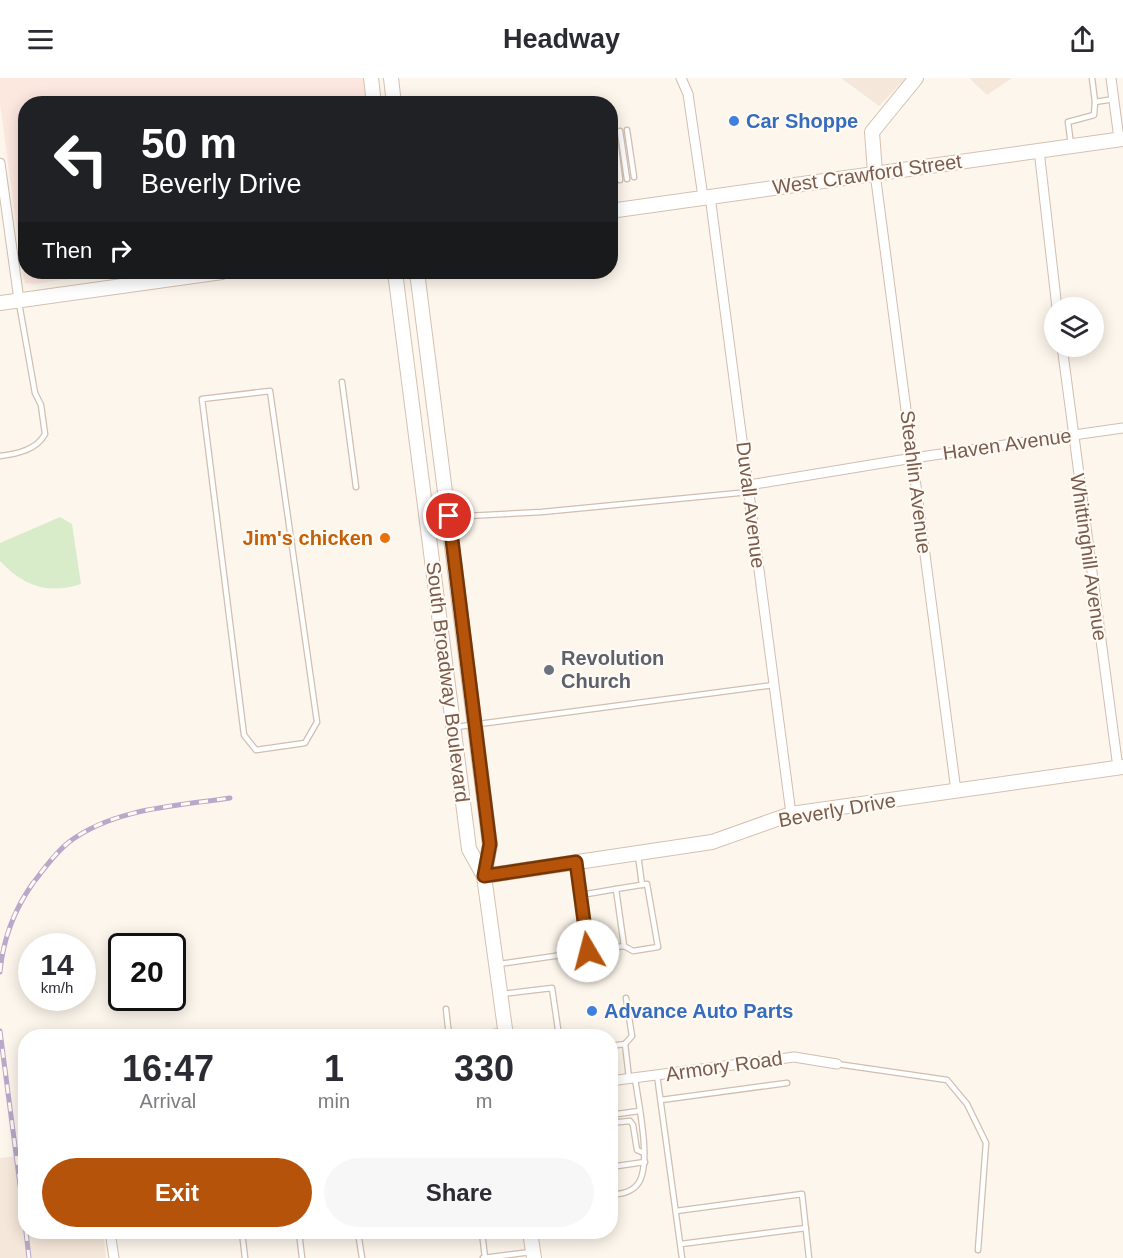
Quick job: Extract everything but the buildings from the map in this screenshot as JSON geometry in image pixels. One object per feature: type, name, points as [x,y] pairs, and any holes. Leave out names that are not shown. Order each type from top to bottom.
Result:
[{"type":"main road","points":[[371,78],[373,96]]},
{"type":"main road","points":[[391,78],[393,96]]},
{"type":"main road","points":[[875,172],[872,132],[916,78]]},
{"type":"main road","name":"West Crawford Street","points":[[618,210],[1121,139]]},
{"type":"main road","points":[[0,303],[171,279]]},
{"type":"main road","name":"South Broadway Boulevard","points":[[396,279],[469,849],[484,876]]},
{"type":"main road","name":"South Broadway Boulevard","points":[[418,279],[490,844],[484,876],[504,1029]]},
{"type":"main road","name":"Beverly Drive","points":[[484,876],[712,842],[791,814],[1120,767]]},
{"type":"main road","points":[[531,1239],[533,1255]]},
{"type":"street","name":"Duvall Avenue","points":[[681,78],[688,94],[706,196],[749,488],[791,814]]},
{"type":"street","points":[[1111,78],[1121,139]]},
{"type":"street","points":[[1039,150],[1056,297]]},
{"type":"street","points":[[0,163],[18,300]]},
{"type":"street","name":"Steahlin Avenue","points":[[875,172],[956,791]]},
{"type":"street","name":"Whittinghill Avenue","points":[[1063,357],[1072,435],[1120,767]]},
{"type":"street","name":"Haven Avenue","points":[[749,488],[913,458],[1123,428]]},
{"type":"street","name":"Armory Road","points":[[618,1080],[794,1056],[837,1064]]},
{"type":"street","points":[[111,1239],[114,1258]]},
{"type":"lane","points":[[1071,146],[1068,122],[1094,115],[1092,78]]},
{"type":"lane","points":[[1095,102],[1114,99]]},
{"type":"lane","points":[[627,130],[634,177]]},
{"type":"lane","points":[[618,153],[623,179],[620,131]]},
{"type":"lane","points":[[0,456],[29,449],[38,444],[45,434],[41,405],[34,393],[18,300]]},
{"type":"lane","points":[[342,382],[356,486]]},
{"type":"lane","points":[[270,391],[318,722],[305,743],[256,750],[244,735],[202,399],[270,391]]},
{"type":"lane","points":[[427,519],[543,512],[749,488]]},
{"type":"lane","points":[[454,728],[774,685]]},
{"type":"lane","points":[[638,853],[642,885]]},
{"type":"lane","points":[[576,862],[588,951]]},
{"type":"lane","points":[[496,964],[624,946],[633,951],[658,947],[647,884],[580,894]]},
{"type":"lane","points":[[616,889],[624,946]]},
{"type":"lane","points":[[500,994],[552,988],[558,1029]]},
{"type":"lane","points":[[618,1045],[625,1044],[632,1036],[626,998]]},
{"type":"lane","points":[[446,1009],[448,1029]]},
{"type":"lane","points":[[618,1194],[629,1192],[638,1184],[645,1162],[639,1111],[625,1044]]},
{"type":"lane","points":[[837,1064],[947,1080],[967,1104],[986,1143],[978,1250]]},
{"type":"lane","points":[[657,1075],[682,1258]]},
{"type":"lane","points":[[661,1100],[787,1083]]},
{"type":"lane","points":[[618,1114],[639,1111]]},
{"type":"lane","points":[[618,1122],[630,1121],[633,1125],[637,1150],[644,1153]]},
{"type":"lane","points":[[618,1166],[645,1162]]},
{"type":"lane","points":[[676,1211],[802,1194],[809,1258]]},
{"type":"lane","points":[[681,1244],[806,1228]]},
{"type":"lane","points":[[243,1239],[245,1258]]},
{"type":"lane","points":[[300,1239],[302,1258]]},
{"type":"lane","points":[[359,1239],[362,1258]]},
{"type":"lane","points":[[483,1239],[484,1258],[533,1255]]},
{"type":"shaded area","points":[[0,78],[363,78],[365,96],[18,96],[18,238],[0,104]]},
{"type":"shaded area","points":[[841,78],[906,78],[879,106]]},
{"type":"shaded area","points":[[969,78],[1012,78],[987,95]]},
{"type":"shaded area","points":[[24,279],[70,279],[33,284],[25,283]]},
{"type":"shaded area","points":[[18,1156],[18,1239],[104,1239],[106,1258],[0,1258],[0,1158]]},
{"type":"green space","points":[[60,517],[72,524],[81,584],[58,589],[37,586],[18,577],[0,561],[0,543]]},
{"type":"railway","points":[[0,972],[10,925],[20,904],[33,883],[69,842],[87,831],[126,815],[168,806],[230,798]]},
{"type":"railway","points":[[0,1031],[18,1169]]},
{"type":"railway","points":[[27,1239],[29,1258]]},
{"type":"place","name":"Car Shoppe","points":[[734,121]]},
{"type":"place","name":"Jim's chicken","points":[[385,538]]},
{"type":"place","name":"Revolution Church","points":[[549,670]]},
{"type":"place","name":"Advance Auto Parts","points":[[592,1011]]},
{"type":"route","points":[[449,516],[490,844],[484,876],[576,862],[588,951]]}]
